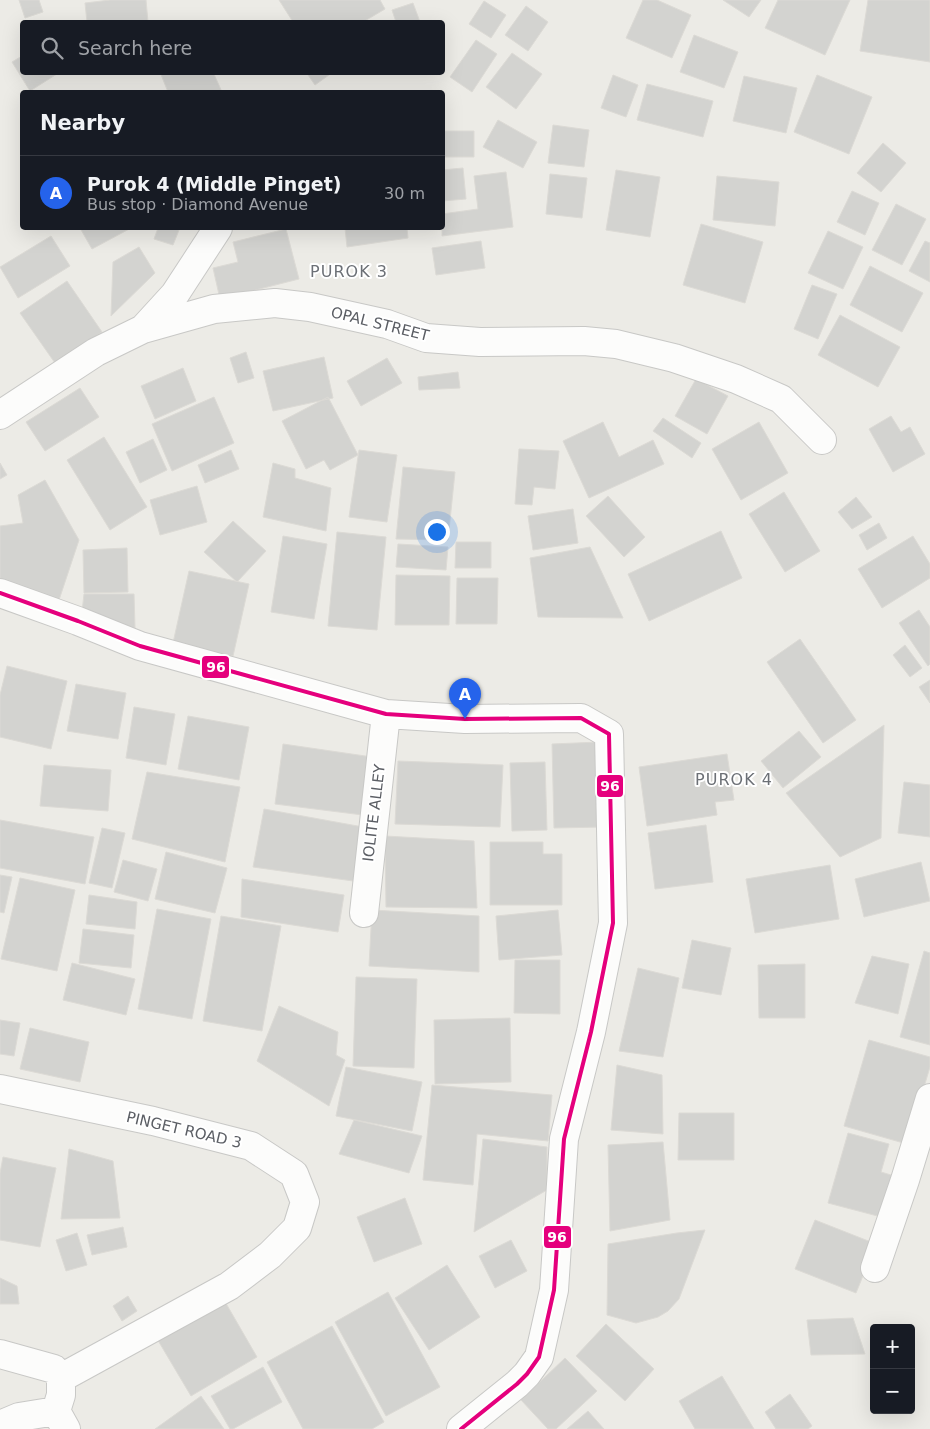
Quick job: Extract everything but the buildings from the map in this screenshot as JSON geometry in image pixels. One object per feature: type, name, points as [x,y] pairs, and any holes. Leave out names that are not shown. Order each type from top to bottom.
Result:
[{"type":"street","points":[[142,329],[175,294],[217,230]]},
{"type":"street","name":"OPAL STREET","points":[[0,415],[96,352],[142,329],[214,309],[275,303],[310,307],[388,324],[426,338],[480,342],[584,341],[616,344],[674,358],[727,376],[781,399],[822,440]]},
{"type":"street","points":[[0,594],[78,621],[140,646],[386,714],[465,720],[581,718],[609,734],[613,923],[592,1032],[564,1139],[554,1290],[539,1357],[517,1384],[462,1429]]},
{"type":"street","name":"IOLITE ALLEY","points":[[364,913],[386,714]]},
{"type":"street","name":"PINGET ROAD 3","points":[[0,1089],[153,1121],[251,1146],[294,1174],[305,1202],[296,1228],[270,1255],[229,1286],[61,1378]]},
{"type":"street","points":[[875,1268],[930,1098]]},
{"type":"street","points":[[0,1354],[54,1369],[61,1378],[61,1420],[19,1417],[0,1425]]},
{"type":"transit line","name":"96","points":[[0,593],[140,646],[386,714],[465,719],[581,718],[609,734],[613,923],[591,1032],[564,1139],[554,1290],[539,1357],[517,1384],[461,1429]]},
{"type":"place","name":"Purok 4 (Middle Pinget)","points":[[465,719]]},
{"type":"district","name":"PUROK 3","points":[[349,271]]},
{"type":"district","name":"PUROK 4","points":[[734,779]]}]
